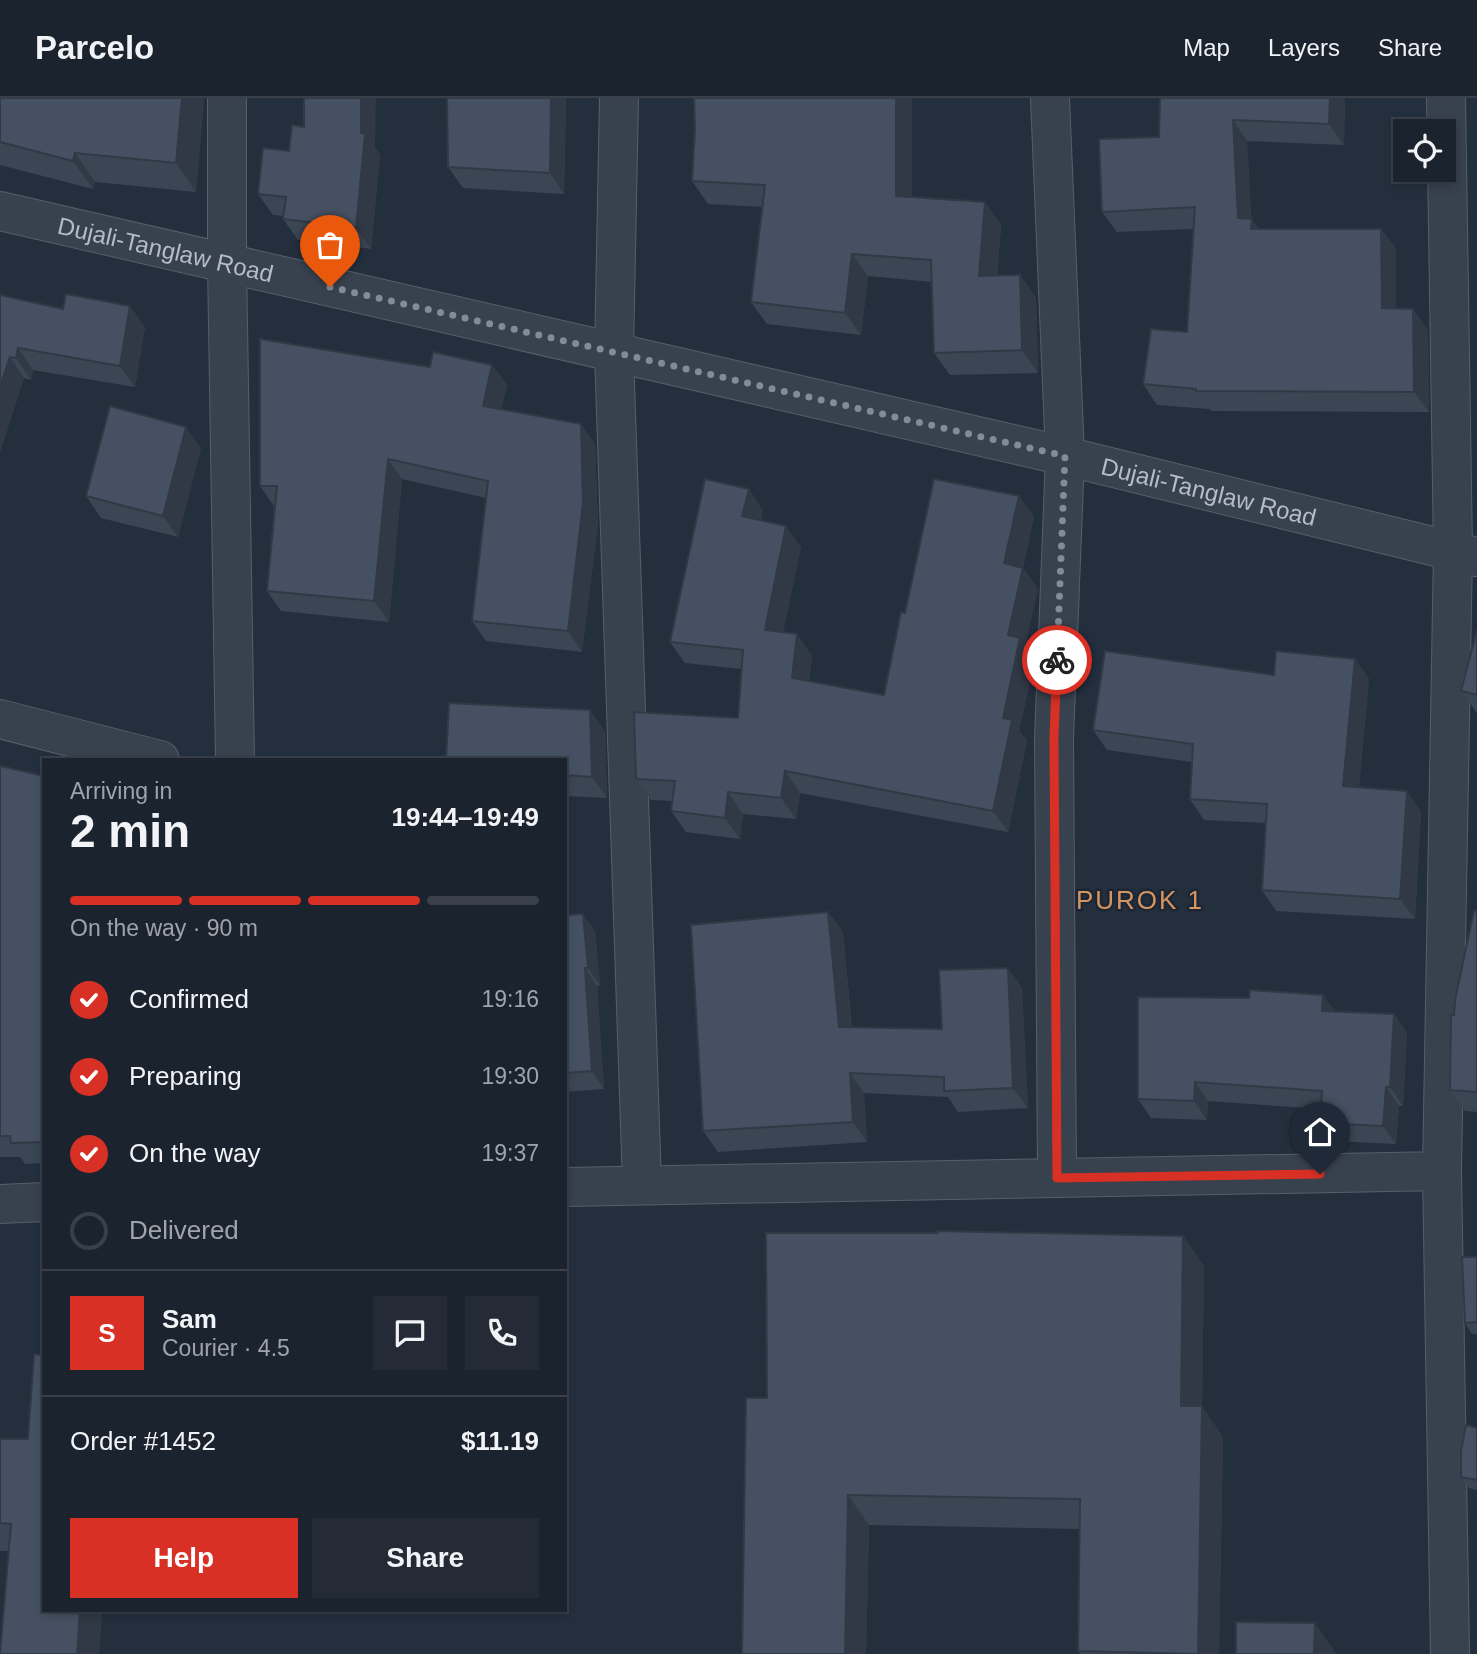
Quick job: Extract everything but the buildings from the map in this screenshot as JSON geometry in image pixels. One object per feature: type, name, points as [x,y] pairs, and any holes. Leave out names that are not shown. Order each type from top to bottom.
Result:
[{"type":"street","points":[[227,98],[235,758]]},
{"type":"street","points":[[619,98],[614,353],[642,1184]]},
{"type":"street","points":[[1050,98],[1065,456],[1054,738],[1057,1178]]},
{"type":"street","points":[[1446,98],[1465,554],[1442,1171],[1450,1654]]},
{"type":"street","name":"Dujali-Tanglaw Road","points":[[0,211],[1065,456],[1465,554]]},
{"type":"street","points":[[0,719],[152,758]]},
{"type":"street","points":[[567,1187],[1442,1171]]},
{"type":"street","points":[[0,1221],[0,1204],[42,1202]]},
{"type":"way so far","points":[[330,287],[1065,456],[1057,660]]},
{"type":"district","name":"PUROK 1","points":[[1140,900]]},
{"type":"route","points":[[1057,660],[1054,738],[1057,1178],[1320,1174]]}]
